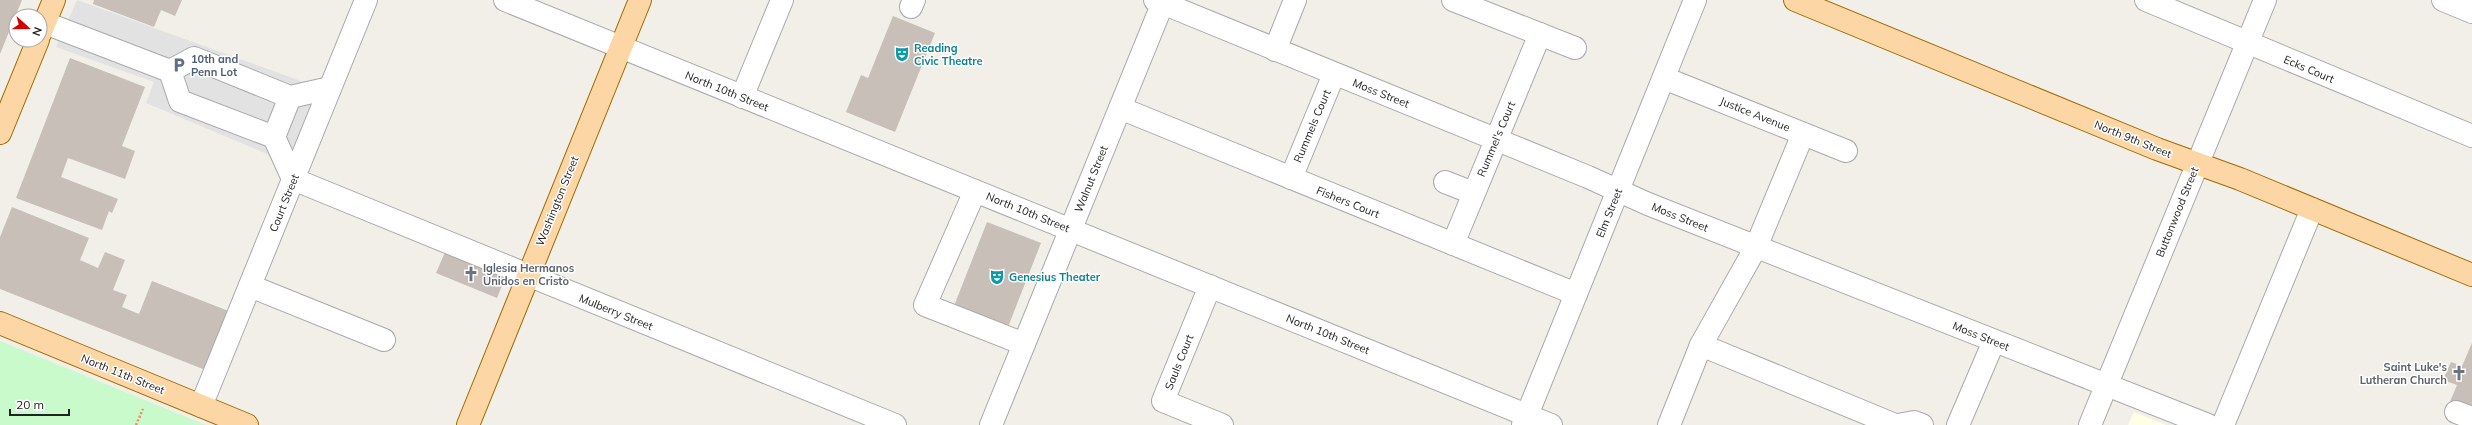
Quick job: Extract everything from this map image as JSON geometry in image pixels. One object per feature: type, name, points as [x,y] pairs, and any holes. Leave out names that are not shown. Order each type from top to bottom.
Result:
[{"type":"main road","points":[[48,15],[54,0]]},
{"type":"main road","name":"Washington Street","points":[[468,425],[527,275],[640,0]]},
{"type":"main road","name":"North 9th Street","points":[[1795,0],[2472,275]]},
{"type":"main road","points":[[0,133],[35,48]]},
{"type":"main road","name":"North 11th Street","points":[[0,323],[247,425]]},
{"type":"street","name":"Court Street","points":[[201,406],[366,0]]},
{"type":"street","name":"North 10th Street","points":[[505,0],[1210,286],[1525,420],[1551,425]]},
{"type":"street","points":[[742,97],[782,0]]},
{"type":"street","points":[[1275,50],[1295,0]]},
{"type":"street","points":[[1453,0],[1575,48]]},
{"type":"street","name":"Elm Street","points":[[1525,420],[1696,0]]},
{"type":"street","name":"Ecks Court","points":[[2146,0],[2472,136]]},
{"type":"street","name":"Buttonwood Street","points":[[2090,425],[2265,0]]},
{"type":"street","points":[[2443,0],[2472,12]]},
{"type":"street","name":"Moss Street","points":[[1161,1],[1275,50],[1756,247],[2208,425]]},
{"type":"street","name":"Walnut Street","points":[[990,425],[1120,108],[1161,1]]},
{"type":"street","points":[[48,34],[170,71],[194,58],[290,97],[330,88]]},
{"type":"street","name":"Rummel's Court","points":[[1452,244],[1540,34]]},
{"type":"street","points":[[170,71],[180,101],[274,137],[294,179]]},
{"type":"street","name":"Rummels Court","points":[[1290,178],[1334,74]]},
{"type":"street","name":"Justice Avenue","points":[[1664,78],[1846,151]]},
{"type":"street","points":[[274,137],[290,97]]},
{"type":"street","name":"Fishers Court","points":[[1120,108],[1576,294]]},
{"type":"street","points":[[1669,425],[1701,346],[1756,247],[1803,134]]},
{"type":"street","name":"Mulberry Street","points":[[294,179],[895,425]]},
{"type":"street","points":[[1445,182],[1473,193]]},
{"type":"street","points":[[975,191],[925,305],[1024,344]]},
{"type":"street","points":[[2223,425],[2312,209]]},
{"type":"street","points":[[250,286],[384,340]]},
{"type":"street","name":"Sauls Court","points":[[1210,286],[1163,401],[1222,425]]},
{"type":"street","points":[[1958,425],[1994,341]]},
{"type":"street","points":[[1701,346],[1896,425],[1914,422],[1922,425]]},
{"type":"path","points":[[136,425],[143,409]]},
{"type":"shaded area","name":"10th and Penn Lot","points":[[77,0],[320,88],[291,164],[146,103],[154,82],[56,47]]},
{"type":"shaded area","points":[[2134,412],[2166,425],[2128,425]]},
{"type":"green space","points":[[0,341],[206,425],[0,425]]},
{"type":"building","points":[[0,0],[22,0],[19,8],[8,8],[8,34],[0,54]]},
{"type":"building","points":[[94,0],[182,0],[175,16],[161,10],[154,27],[93,4]]},
{"type":"building","name":"Reading Civic Theatre","points":[[893,16],[935,33],[895,132],[846,112],[861,75],[868,78]]},
{"type":"building","points":[[70,58],[145,87],[122,146],[135,151],[125,179],[68,158],[61,177],[118,199],[112,213],[109,211],[102,230],[16,198]]},
{"type":"building","points":[[12,207],[89,238],[80,260],[98,268],[105,252],[125,260],[113,290],[127,295],[122,307],[139,314],[152,281],[231,312],[208,371],[0,289],[0,237]]},
{"type":"building","name":"Genesius Theater","points":[[987,222],[1041,243],[1006,332],[952,311]]},
{"type":"building","name":"Iglesia Hermanos Unidos en Cristo","points":[[446,250],[506,275],[497,298],[436,273]]},
{"type":"building","name":"Saint Luke's Lutheran Church","points":[[2472,343],[2472,414],[2449,404],[2457,385],[2443,380],[2451,362],[2462,366]]},
{"type":"place","name":"Reading Civic Theatre","points":[[902,54]]},
{"type":"place","name":"10th and Penn Lot","points":[[179,65]]},
{"type":"place","name":"Iglesia Hermanos Unidos en Cristo","points":[[471,274]]},
{"type":"place","name":"Genesius Theater","points":[[997,277]]},
{"type":"place","name":"Saint Luke's Lutheran Church","points":[[2459,373]]}]
